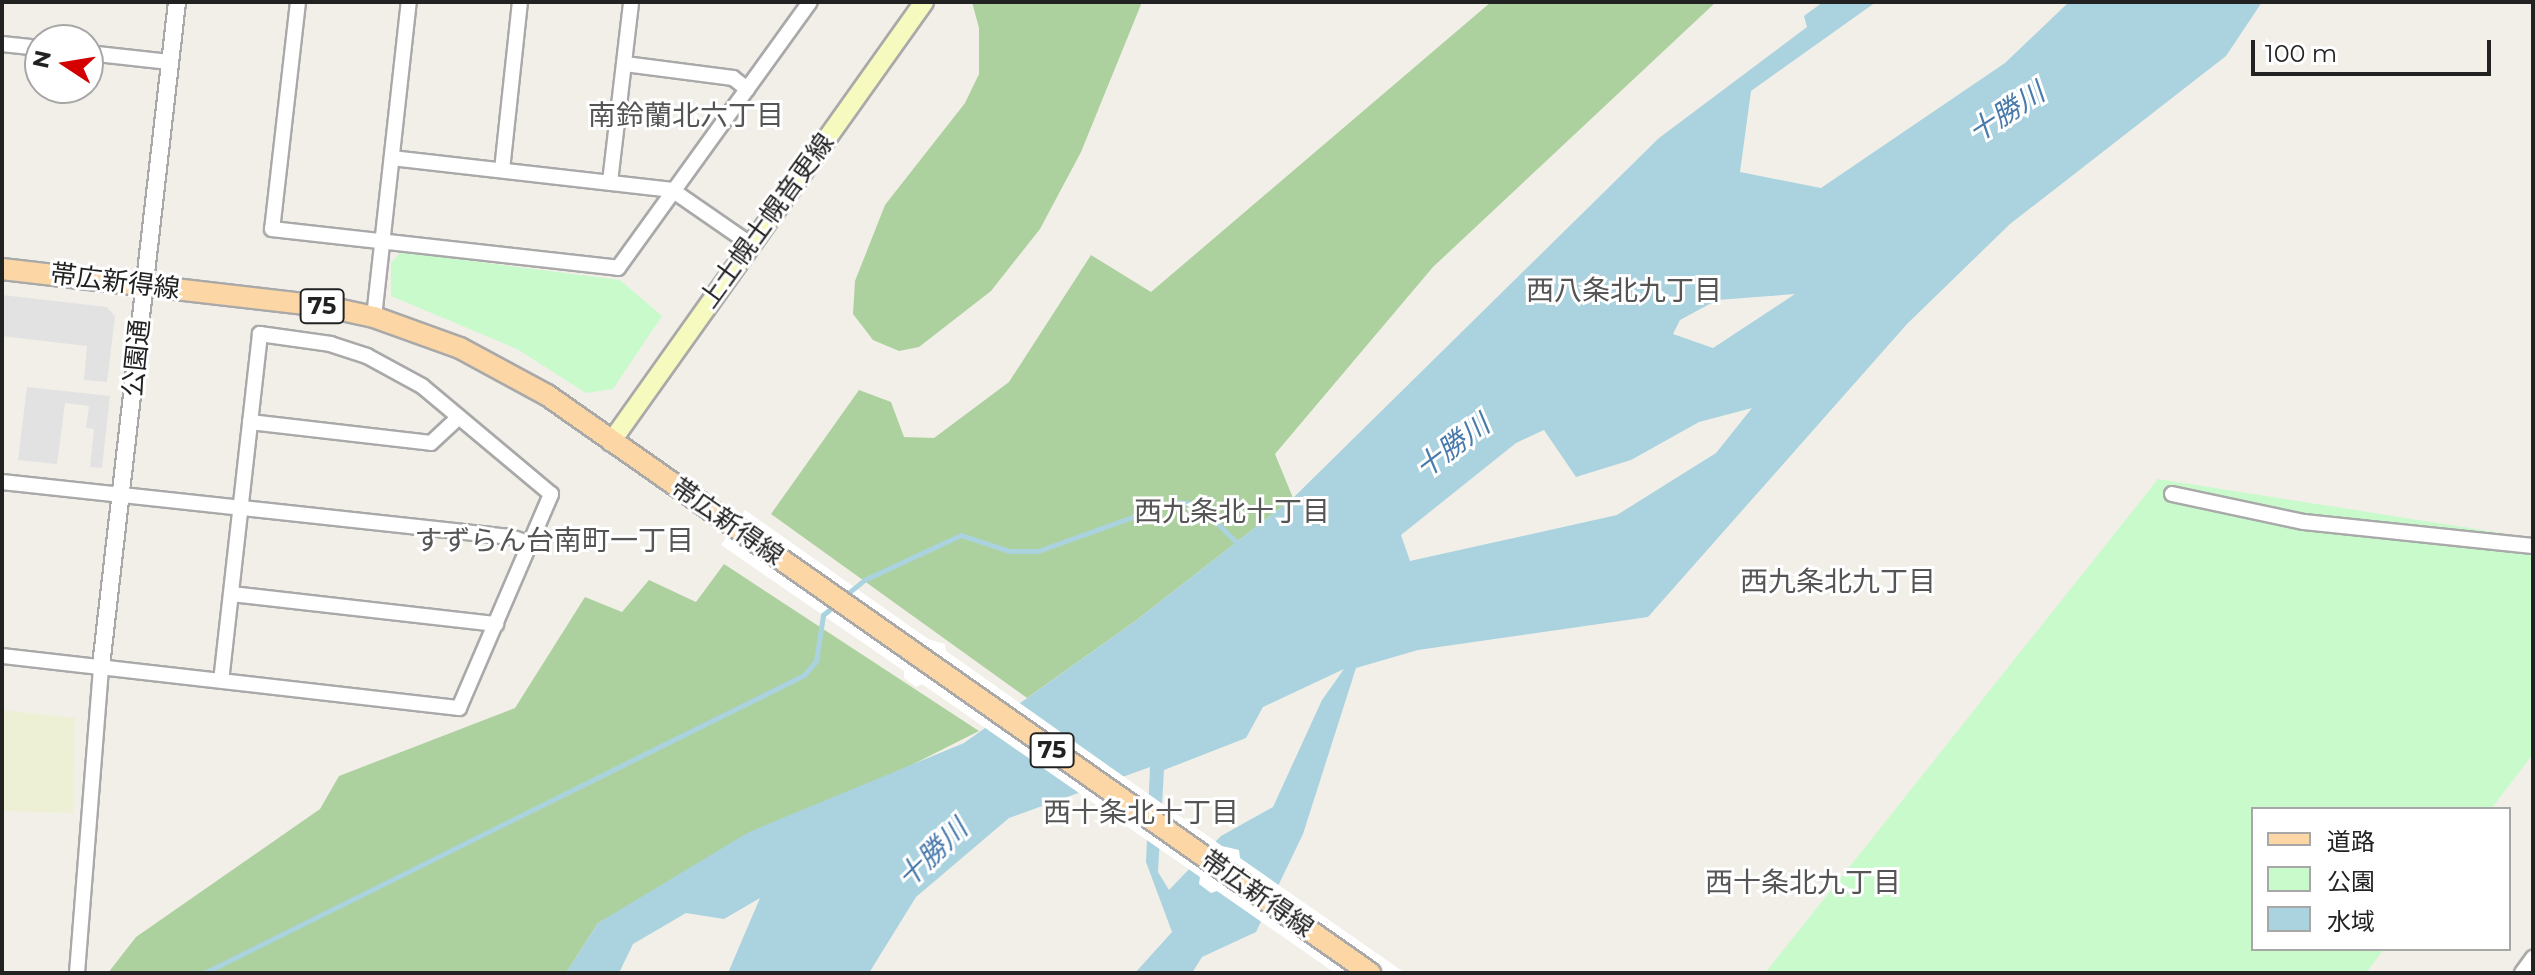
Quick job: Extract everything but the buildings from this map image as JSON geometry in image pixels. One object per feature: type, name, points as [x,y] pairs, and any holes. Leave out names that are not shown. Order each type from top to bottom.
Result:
[{"type":"main road","name":"上士幌士幌音更線","points":[[611,442],[924,2]]},
{"type":"main road","name":"帯広新得線","points":[[2,269],[323,306],[374,317],[460,348],[547,395],[1370,973]]},
{"type":"street","name":"公園通","points":[[101,666],[177,2]]},
{"type":"street","points":[[298,2],[272,229],[618,268],[804,4]]},
{"type":"street","points":[[374,317],[409,2]]},
{"type":"street","points":[[502,170],[520,2]]},
{"type":"street","points":[[610,182],[631,2]]},
{"type":"street","points":[[2,44],[24,46]]},
{"type":"street","points":[[104,55],[170,62]]},
{"type":"street","points":[[625,64],[733,78],[747,89]]},
{"type":"street","points":[[392,158],[672,190],[750,244]]},
{"type":"street","points":[[2,656],[459,708],[551,494],[422,386],[367,356],[331,344],[260,334],[221,679]]},
{"type":"street","points":[[250,422],[431,443],[459,417]]},
{"type":"street","points":[[2,482],[511,537],[530,544]]},
{"type":"street","points":[[2172,494],[2304,522],[2533,546]]},
{"type":"street","points":[[232,594],[496,624]]},
{"type":"street","points":[[77,973],[101,666]]},
{"type":"street","points":[[2522,973],[2533,958]]},
{"type":"green space","points":[[972,2],[1142,2],[1081,152],[1040,229],[991,291],[919,347],[899,351],[873,340],[853,314],[855,281],[885,205],[965,103],[979,74],[979,28]]},
{"type":"green space","points":[[1491,2],[1716,2],[1433,267],[1275,454],[1293,498],[1134,622],[1027,698],[771,514],[859,390],[891,402],[904,437],[934,438],[1009,382],[1091,255],[1151,292]]},
{"type":"green space","points":[[401,252],[620,280],[662,316],[613,389],[586,393],[517,349],[391,296],[391,263]]},
{"type":"green space","points":[[2158,479],[2533,538],[2533,754],[2493,807],[2251,807],[2251,951],[2382,951],[2366,973],[1765,973]]},
{"type":"green space","points":[[724,564],[979,731],[598,923],[566,973],[108,973],[136,937],[320,809],[339,776],[515,708],[585,597],[622,612],[649,580],[696,602]]},
{"type":"green space","points":[[2,710],[75,718],[73,813],[2,811]]},
{"type":"shaded area","points":[[2,295],[107,307],[115,316],[107,382],[84,380],[87,346],[2,336]]},
{"type":"shaded area","points":[[27,387],[110,396],[102,468],[90,467],[94,429],[86,428],[89,406],[65,403],[57,464],[18,460]]},
{"type":"water","name":"十勝川","points":[[1823,2],[1876,2],[1751,91],[1740,172],[1821,188],[2005,63],[2069,2],[2262,2],[2226,56],[2010,224],[1907,324],[1648,617],[1418,650],[1356,668],[1303,834],[1256,932],[1202,957],[1192,973],[1135,973],[1172,932],[1146,862],[1150,767],[1009,818],[916,897],[869,973],[728,973],[760,898],[724,919],[686,913],[633,944],[619,973],[566,973],[598,923],[749,832],[964,743],[1134,622],[1293,498],[1659,138],[1807,27],[1804,16]],"holes":[[[1795,294],[1713,348],[1673,334],[1680,320],[1717,300]],[[1752,408],[1716,453],[1617,515],[1410,561],[1401,535],[1516,443],[1544,430],[1576,477],[1631,460],[1699,422]],[[1344,669],[1322,700],[1273,807],[1221,836],[1169,890],[1158,872],[1164,770],[1246,738],[1263,707]]]},
{"type":"pier","points":[[745,510],[928,639],[945,644],[946,651],[1222,846],[1239,850],[1240,858],[1405,973],[1335,973],[1217,891],[1211,893],[1199,884],[1200,877],[922,684],[916,687],[904,678],[904,671],[721,545]]},
{"type":"waterway","points":[[842,598],[864,580],[961,535],[1009,551],[1038,551],[1174,502],[1198,504],[1238,544]]},
{"type":"waterway","points":[[204,973],[804,675],[816,661],[823,615],[835,605]]},
{"type":"district","name":"南鈴蘭北六丁目","points":[[686,115]]},
{"type":"district","name":"西八条北九丁目","points":[[1624,290]]},
{"type":"district","name":"西九条北十丁目","points":[[1232,511]]},
{"type":"district","name":"すずらん台南町一丁目","points":[[554,540]]},
{"type":"district","name":"西九条北九丁目","points":[[1838,581]]},
{"type":"district","name":"西十条北十丁目","points":[[1141,812]]},
{"type":"district","name":"西十条北九丁目","points":[[1803,882]]}]
